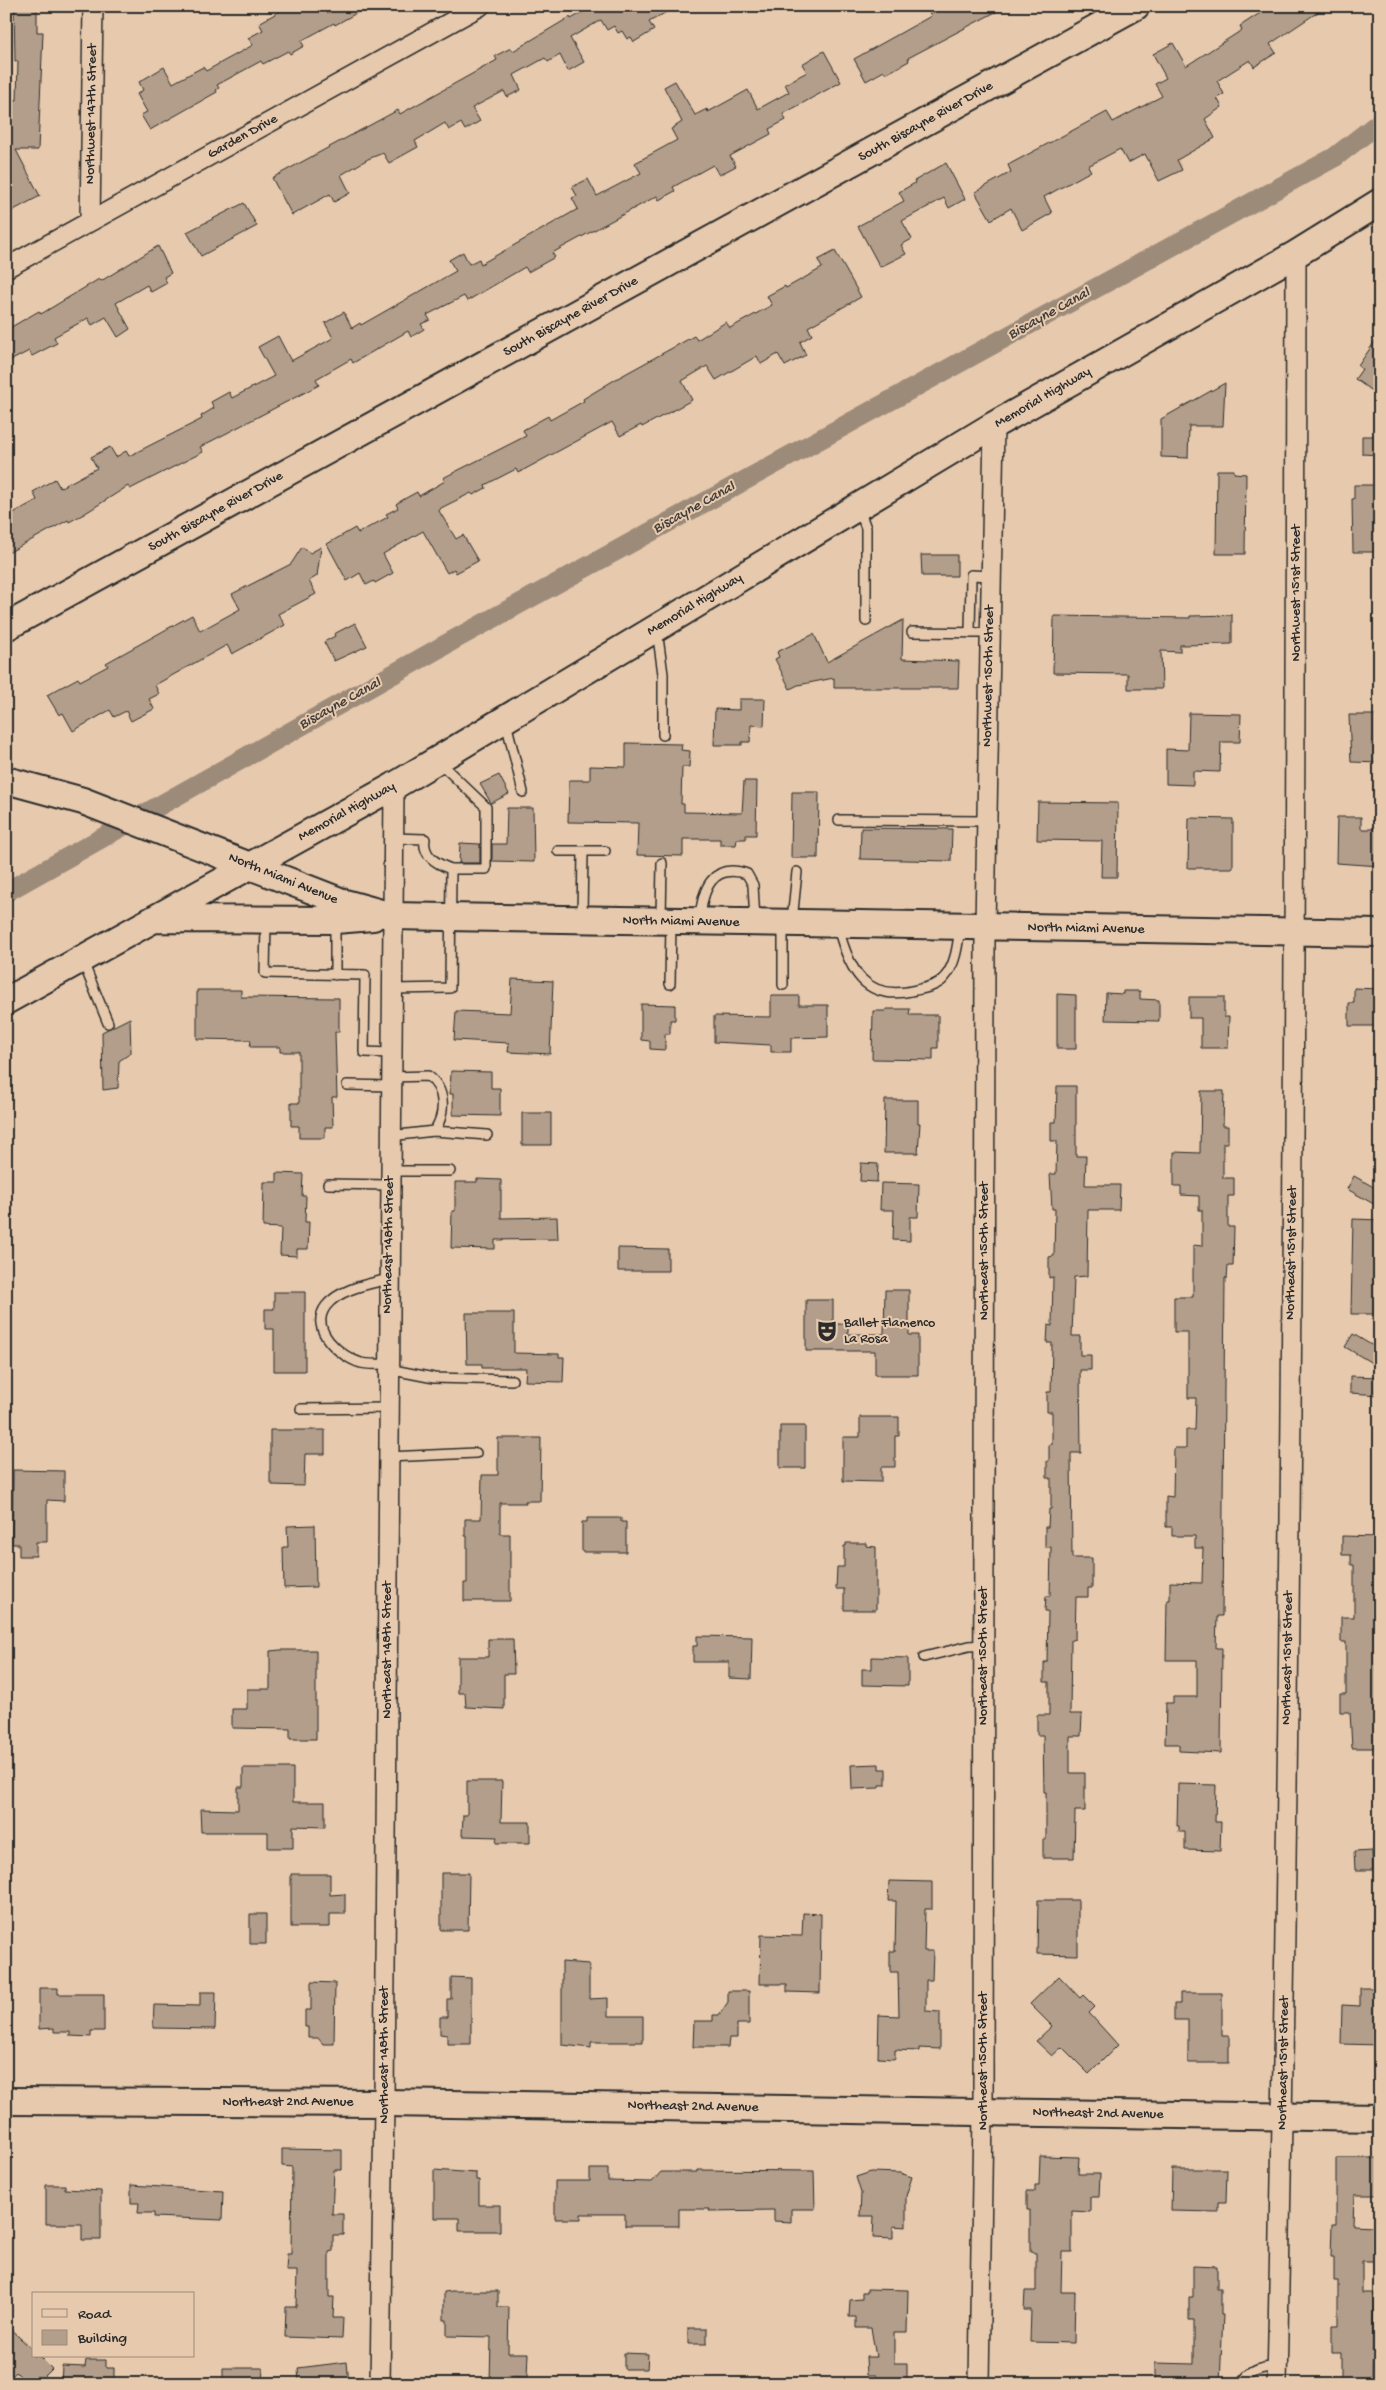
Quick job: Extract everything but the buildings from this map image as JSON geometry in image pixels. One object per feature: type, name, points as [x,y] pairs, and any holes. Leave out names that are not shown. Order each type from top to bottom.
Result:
[{"type":"street","name":"Northwest 147th Street","points":[[90,221],[94,6]]},
{"type":"street","name":"Garden Drive","points":[[6,268],[480,6]]},
{"type":"street","name":"South Biscayne River Drive","points":[[6,627],[1136,6]]},
{"type":"street","name":"Memorial Highway","points":[[6,1001],[394,786],[994,425],[1296,254],[1380,202]]},
{"type":"street","name":"Northwest 151st Street","points":[[1294,932],[1296,254]]},
{"type":"street","name":"Northwest 150th Street","points":[[972,927],[987,821],[994,425]]},
{"type":"street","name":"North Miami Avenue","points":[[6,780],[83,801],[345,903],[392,916],[1380,933]]},
{"type":"street","name":"Northeast 148th Street","points":[[380,2384],[384,2103],[388,1366],[394,786]]},
{"type":"street","points":[[152,920],[335,920],[392,916]]},
{"type":"street","name":"Northeast 150th Street","points":[[972,927],[983,1645],[983,2112],[979,2384]]},
{"type":"street","name":"Northeast 151st Street","points":[[1278,2375],[1283,2117],[1294,932]]},
{"type":"street","name":"Northeast 2nd Avenue","points":[[6,2101],[384,2103],[1380,2118]]},
{"type":"lane","points":[[859,506],[866,528],[866,622]]},
{"type":"lane","points":[[970,633],[971,575],[991,576]]},
{"type":"lane","points":[[657,628],[663,674],[663,735]]},
{"type":"lane","points":[[912,632],[990,633]]},
{"type":"lane","points":[[505,719],[523,792]]},
{"type":"lane","points":[[393,838],[425,839],[426,850],[436,864],[451,869],[486,869],[486,807],[437,760]]},
{"type":"lane","points":[[839,820],[987,821]]},
{"type":"lane","points":[[558,851],[605,851]]},
{"type":"lane","points":[[582,920],[583,851]]},
{"type":"lane","points":[[662,863],[670,984]]},
{"type":"lane","points":[[391,989],[450,988],[451,869]]},
{"type":"lane","points":[[700,922],[701,905],[705,890],[713,878],[730,870],[747,874],[753,884],[755,923]]},
{"type":"lane","points":[[783,985],[787,924],[797,872]]},
{"type":"lane","points":[[266,919],[265,973],[365,975],[364,1052],[391,1053]]},
{"type":"lane","points":[[335,920],[335,975]]},
{"type":"lane","points":[[838,925],[846,956],[864,982],[877,990],[895,994],[932,986],[944,978],[972,927]]},
{"type":"lane","points":[[82,959],[108,1023]]},
{"type":"lane","points":[[347,1085],[428,1076],[440,1088],[441,1115],[434,1131]]},
{"type":"lane","points":[[390,1136],[434,1131],[487,1135]]},
{"type":"lane","points":[[328,1184],[450,1171]]},
{"type":"lane","points":[[389,1279],[370,1283],[334,1298],[325,1307],[322,1315],[322,1327],[327,1340],[347,1358],[363,1364],[388,1366],[434,1378],[512,1380]]},
{"type":"lane","points":[[302,1409],[388,1408]]},
{"type":"lane","points":[[388,1456],[476,1454]]},
{"type":"lane","points":[[924,1657],[969,1646],[983,1645]]},
{"type":"lane","points":[[1242,2384],[1244,2378],[1258,2368],[1278,2375]]},
{"type":"waterway","name":"Biscayne Canal","points":[[6,892],[459,637],[1335,157],[1380,122]]},
{"type":"place","name":"Ballet Flamenco La Rosa","points":[[827,1331]]}]
